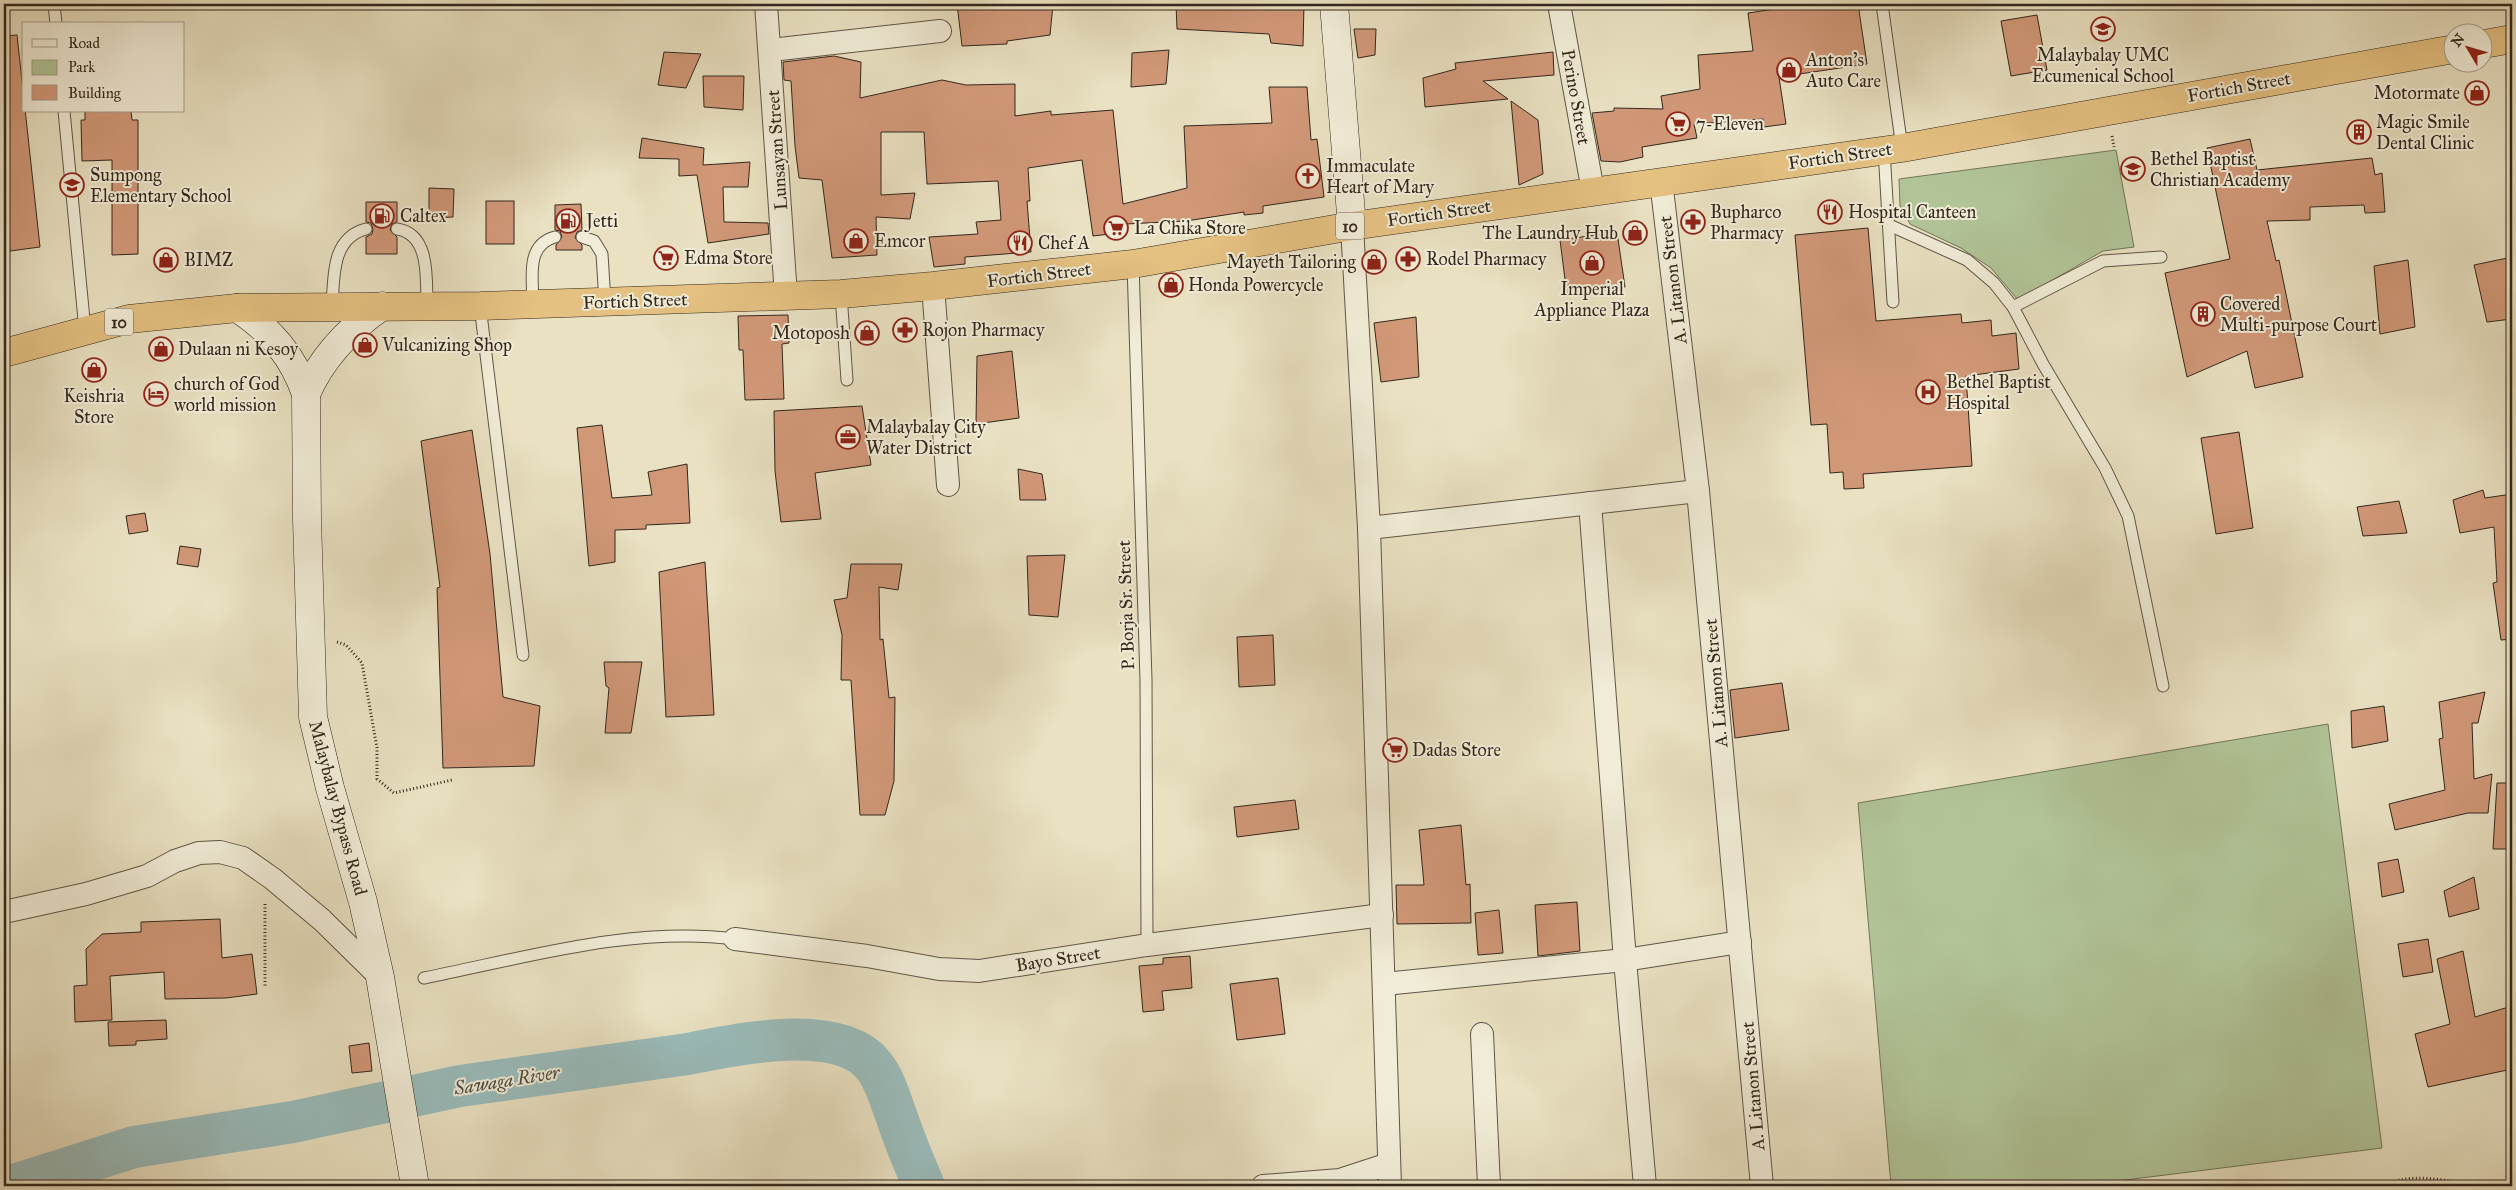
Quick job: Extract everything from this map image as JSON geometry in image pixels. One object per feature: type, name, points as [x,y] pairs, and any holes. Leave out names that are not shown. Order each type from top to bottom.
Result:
[{"type":"highway","points":[[2494,42],[2512,39]]},
{"type":"highway","name":"Fortich Street","points":[[238,308],[480,306],[842,294],[1133,264],[1352,226],[1893,149],[2444,51]]},
{"type":"highway","name":"10","points":[[4,353],[129,319],[238,308]]},
{"type":"main road","points":[[1334,4],[1352,226]]},
{"type":"main road","name":"Malaybalay Bypass Road","points":[[306,394],[314,376],[337,345],[367,317],[382,306]]},
{"type":"main road","name":"Malaybalay Bypass Road","points":[[238,308],[264,326],[278,341],[299,376],[306,394],[313,717],[330,788],[363,902],[380,977],[384,1013],[414,1182]]},
{"type":"street","name":"Lunsayan Street","points":[[766,4],[771,50],[786,296]]},
{"type":"street","name":"Perino Street","points":[[1558,4],[1593,191]]},
{"type":"street","points":[[771,50],[940,31]]},
{"type":"street","name":"A. Litanon Street","points":[[1661,181],[1698,491],[1762,1186]]},
{"type":"street","points":[[1352,226],[1369,528],[1390,1186]]},
{"type":"street","points":[[933,286],[948,485]]},
{"type":"street","points":[[1369,528],[1698,491]]},
{"type":"street","points":[[1590,503],[1625,960],[1646,1186]]},
{"type":"street","points":[[4,912],[86,894],[147,876],[175,861],[199,852],[220,852],[244,858],[273,879],[322,920],[380,977]]},
{"type":"street","name":"Bayo Street","points":[[736,939],[867,956],[939,969],[980,971],[1146,945],[1382,915]]},
{"type":"street","points":[[1384,984],[1625,960],[1740,942]]},
{"type":"street","points":[[1482,1034],[1489,1186]]},
{"type":"street","points":[[1263,1186],[1340,1180],[1389,1164]]},
{"type":"lane","points":[[54,4],[56,22]]},
{"type":"lane","points":[[1882,4],[1893,149],[1889,225],[1893,302]]},
{"type":"lane","points":[[64,112],[85,330]]},
{"type":"lane","points":[[1889,225],[1967,260],[1994,283],[2013,307],[2043,364],[2105,468],[2128,516],[2163,686]]},
{"type":"lane","points":[[332,307],[335,265],[340,250],[353,234],[366,229]]},
{"type":"lane","points":[[397,229],[410,234],[421,247],[424,256],[428,306]]},
{"type":"lane","points":[[533,304],[533,256],[542,243],[555,237]]},
{"type":"lane","points":[[582,237],[594,241],[602,254],[605,302]]},
{"type":"lane","points":[[2013,307],[2103,261],[2161,257]]},
{"type":"lane","name":"P. Borja Sr. Street","points":[[1133,264],[1146,680],[1146,945]]},
{"type":"lane","points":[[842,294],[848,380]]},
{"type":"lane","points":[[480,306],[523,655]]},
{"type":"lane","points":[[424,978],[595,944],[647,937],[707,935],[736,939]]},
{"type":"path","points":[[310,634],[346,645],[362,663],[377,748],[376,779],[394,793],[452,780]]},
{"type":"path","points":[[265,987],[265,887],[273,879]]},
{"type":"path","points":[[2382,1186],[2389,1182],[2434,1178],[2475,1186]]},
{"type":"green space","points":[[2116,150],[2134,247],[2103,251],[2018,300],[1991,268],[1961,248],[1910,224],[1900,206],[1899,179]]},
{"type":"green space","points":[[2328,724],[2382,1148],[2077,1186],[1891,1186],[1858,803]]},
{"type":"building","points":[[957,4],[1053,4],[1050,35],[1007,41],[1007,44],[962,46]]},
{"type":"building","points":[[1176,4],[1304,4],[1303,46],[1271,43],[1269,34],[1177,29]]},
{"type":"building","points":[[1808,4],[1858,4],[1867,64],[1779,77],[1786,124],[1764,127],[1763,119],[1694,124],[1697,138],[1642,147],[1643,157],[1620,162],[1601,161],[1592,113],[1614,111],[1614,108],[1663,109],[1661,96],[1700,89],[1698,55],[1753,51],[1748,13]]},
{"type":"building","points":[[2037,15],[2047,70],[2011,76],[2001,21]]},
{"type":"building","points":[[1354,29],[1376,29],[1375,55],[1358,58]]},
{"type":"building","points":[[17,35],[22,81],[22,112],[25,112],[40,247],[10,251],[4,193],[4,36]]},
{"type":"building","points":[[1169,50],[1166,84],[1131,87],[1132,53]]},
{"type":"building","points":[[664,52],[701,54],[686,88],[658,85]]},
{"type":"building","points":[[1553,52],[1554,75],[1483,81],[1508,99],[1425,107],[1423,78],[1456,69],[1455,63]]},
{"type":"building","points":[[834,56],[861,62],[860,98],[942,80],[966,85],[1015,84],[1015,116],[1051,111],[1051,115],[1113,110],[1123,204],[1187,188],[1184,126],[1272,123],[1269,87],[1307,87],[1311,140],[1317,139],[1324,197],[1263,206],[1263,213],[1244,215],[1244,212],[1186,221],[1126,224],[1127,232],[1093,236],[1082,160],[1028,168],[1030,201],[1027,201],[1031,252],[965,257],[965,264],[934,267],[929,237],[978,234],[976,222],[1001,220],[998,181],[927,184],[924,132],[881,132],[881,195],[915,193],[910,219],[876,217],[877,255],[832,258],[822,180],[799,178],[791,81],[784,80],[783,62]]},
{"type":"building","points":[[703,76],[744,76],[743,110],[704,107]]},
{"type":"building","points":[[1511,101],[1538,120],[1543,174],[1519,185]]},
{"type":"building","points":[[85,112],[131,112],[132,120],[138,120],[138,254],[112,255],[112,160],[82,161],[81,120],[85,120]]},
{"type":"building","points":[[642,138],[704,148],[703,165],[750,162],[748,187],[723,187],[724,222],[768,223],[769,234],[708,243],[697,175],[679,176],[679,159],[639,158]]},
{"type":"building","points":[[2250,139],[2257,170],[2372,158],[2375,175],[2382,173],[2385,212],[2365,213],[2364,205],[2310,207],[2310,220],[2267,221],[2276,261],[2279,260],[2303,377],[2255,388],[2247,351],[2187,377],[2165,273],[2230,259],[2207,148]]},
{"type":"building","points":[[429,188],[454,189],[453,217],[429,218]]},
{"type":"building","points":[[486,201],[514,201],[514,244],[486,244]]},
{"type":"building","name":"Caltex","points":[[366,202],[397,202],[397,222],[392,224],[390,230],[397,237],[397,254],[366,254],[366,237],[372,234],[373,229],[371,223],[366,222]]},
{"type":"building","name":"Jetti","points":[[581,204],[582,230],[577,232],[575,238],[582,245],[582,250],[556,250],[556,245],[562,237],[560,231],[555,230],[555,205]]},
{"type":"building","points":[[1868,228],[1876,321],[1961,314],[1962,323],[1991,320],[1992,336],[2016,333],[2019,369],[1966,376],[1972,466],[1863,474],[1864,488],[1844,489],[1843,472],[1830,473],[1827,424],[1811,425],[1795,235]]},
{"type":"building","name":"Imperial Appliance Plaza","points":[[1617,232],[1625,287],[1567,295],[1560,240]]},
{"type":"building","points":[[2512,257],[2512,319],[2487,322],[2474,265]]},
{"type":"building","points":[[2408,260],[2415,327],[2380,334],[2374,266]]},
{"type":"building","points":[[788,315],[789,343],[782,344],[784,399],[745,400],[743,350],[739,350],[738,316]]},
{"type":"building","points":[[1416,317],[1419,377],[1381,382],[1374,323]]},
{"type":"building","points":[[1012,351],[1019,418],[976,424],[977,356]]},
{"type":"building","points":[[862,406],[871,465],[815,473],[821,519],[781,522],[775,471],[774,411]]},
{"type":"building","points":[[602,425],[612,498],[652,495],[648,472],[687,464],[690,523],[646,525],[646,529],[615,530],[615,562],[589,566],[577,428]]},
{"type":"building","points":[[472,430],[490,554],[503,697],[540,706],[534,766],[443,768],[437,588],[440,587],[421,441]]},
{"type":"building","points":[[2239,432],[2253,528],[2216,534],[2201,438]]},
{"type":"building","points":[[1018,469],[1042,474],[1046,500],[1020,500]]},
{"type":"building","points":[[2483,490],[2485,498],[2512,494],[2512,639],[2501,640],[2493,583],[2497,582],[2494,527],[2460,533],[2453,500]]},
{"type":"building","points":[[2399,501],[2407,533],[2363,536],[2357,507]]},
{"type":"building","points":[[145,513],[148,531],[129,534],[126,516]]},
{"type":"building","points":[[180,546],[201,549],[198,567],[177,564]]},
{"type":"building","points":[[1065,555],[1058,617],[1029,615],[1027,556]]},
{"type":"building","points":[[705,562],[714,715],[666,717],[659,572]]},
{"type":"building","points":[[851,564],[902,564],[898,590],[879,587],[880,640],[883,639],[889,698],[895,697],[894,781],[885,815],[860,815],[851,680],[841,680],[842,635],[834,600],[847,598]]},
{"type":"building","points":[[1273,635],[1275,685],[1239,687],[1237,637]]},
{"type":"building","points":[[604,662],[642,662],[631,733],[605,733],[609,688],[606,686]]},
{"type":"building","points":[[1782,683],[1789,730],[1735,738],[1730,690]]},
{"type":"building","points":[[2485,692],[2478,723],[2472,723],[2474,779],[2492,774],[2488,813],[2468,813],[2395,830],[2389,804],[2445,790],[2439,739],[2443,738],[2439,702]]},
{"type":"building","points":[[2384,706],[2388,741],[2352,748],[2351,711]]},
{"type":"building","points":[[2497,783],[2512,783],[2512,849],[2493,849]]},
{"type":"building","points":[[1295,800],[1299,829],[1237,837],[1234,807]]},
{"type":"building","points":[[1461,825],[1466,885],[1470,884],[1471,923],[1397,924],[1396,885],[1424,885],[1419,830]]},
{"type":"building","points":[[2398,859],[2404,892],[2382,897],[2378,863]]},
{"type":"building","points":[[2474,877],[2479,909],[2449,917],[2444,891]]},
{"type":"building","points":[[1577,902],[1580,951],[1538,956],[1535,905]]},
{"type":"building","points":[[1499,910],[1503,953],[1478,955],[1475,913]]},
{"type":"building","points":[[220,919],[222,958],[252,954],[257,994],[226,998],[165,999],[164,972],[110,976],[112,1020],[75,1022],[74,986],[87,985],[86,949],[102,934],[141,932],[141,922]]},
{"type":"building","points":[[2428,939],[2433,972],[2403,977],[2398,944]]},
{"type":"building","points":[[2463,951],[2475,1017],[2512,1006],[2512,1069],[2428,1087],[2415,1034],[2450,1024],[2437,959]]},
{"type":"building","points":[[1190,956],[1192,988],[1162,991],[1164,1010],[1143,1012],[1139,966],[1163,964],[1163,958]]},
{"type":"building","points":[[1278,978],[1285,1034],[1237,1040],[1230,984]]},
{"type":"building","points":[[166,1020],[167,1039],[136,1041],[136,1045],[109,1046],[108,1022]]},
{"type":"building","points":[[369,1043],[372,1071],[352,1073],[349,1046]]},
{"type":"waterway","name":"Sawaga River","points":[[11,1186],[134,1147],[293,1122],[460,1086],[688,1054],[733,1045],[786,1040],[813,1040],[837,1044],[858,1052],[874,1066],[887,1090],[924,1186]]},
{"type":"place","name":"Malaybalay UMC Ecumenical School","points":[[2103,29]]},
{"type":"place","name":"Anton's Auto Care","points":[[1789,70]]},
{"type":"place","name":"Motormate","points":[[2477,93]]},
{"type":"place","name":"7-Eleven","points":[[1678,124]]},
{"type":"place","name":"Magic Smile Dental Clinic","points":[[2359,132]]},
{"type":"place","name":"Bethel Baptist Christian Academy","points":[[2133,169]]},
{"type":"place","name":"Immaculate Heart of Mary","points":[[1308,176]]},
{"type":"place","name":"Sumpong Elementary School","points":[[72,185]]},
{"type":"place","name":"Hospital Canteen","points":[[1830,212]]},
{"type":"place","name":"Caltex","points":[[382,216]]},
{"type":"place","name":"Jetti","points":[[568,221]]},
{"type":"place","name":"Bupharco Pharmacy","points":[[1693,222]]},
{"type":"place","name":"La Chika Store","points":[[1116,228]]},
{"type":"place","name":"The Laundry Hub","points":[[1635,233]]},
{"type":"place","name":"Emcor","points":[[856,241]]},
{"type":"place","name":"Chef A","points":[[1020,243]]},
{"type":"place","name":"Edma Store","points":[[666,258]]},
{"type":"place","name":"Rodel Pharmacy","points":[[1408,259]]},
{"type":"place","name":"BIMZ","points":[[166,260]]},
{"type":"place","name":"Mayeth Tailoring","points":[[1374,262]]},
{"type":"place","name":"Imperial Appliance Plaza","points":[[1592,263]]},
{"type":"place","name":"Honda Powercycle","points":[[1171,285]]},
{"type":"place","name":"Covered Multi-purpose Court","points":[[2203,314]]},
{"type":"place","name":"Rojon Pharmacy","points":[[905,330]]},
{"type":"place","name":"Motoposh","points":[[867,333]]},
{"type":"place","name":"Vulcanizing Shop","points":[[365,345]]},
{"type":"place","name":"Dulaan ni Kesoy","points":[[161,349]]},
{"type":"place","name":"Keishria Store","points":[[94,370]]},
{"type":"place","name":"Bethel Baptist Hospital","points":[[1928,392]]},
{"type":"place","name":"church of God world mission","points":[[156,394]]},
{"type":"place","name":"Malaybalay City Water District","points":[[848,437]]},
{"type":"place","name":"Dadas Store","points":[[1395,750]]}]
